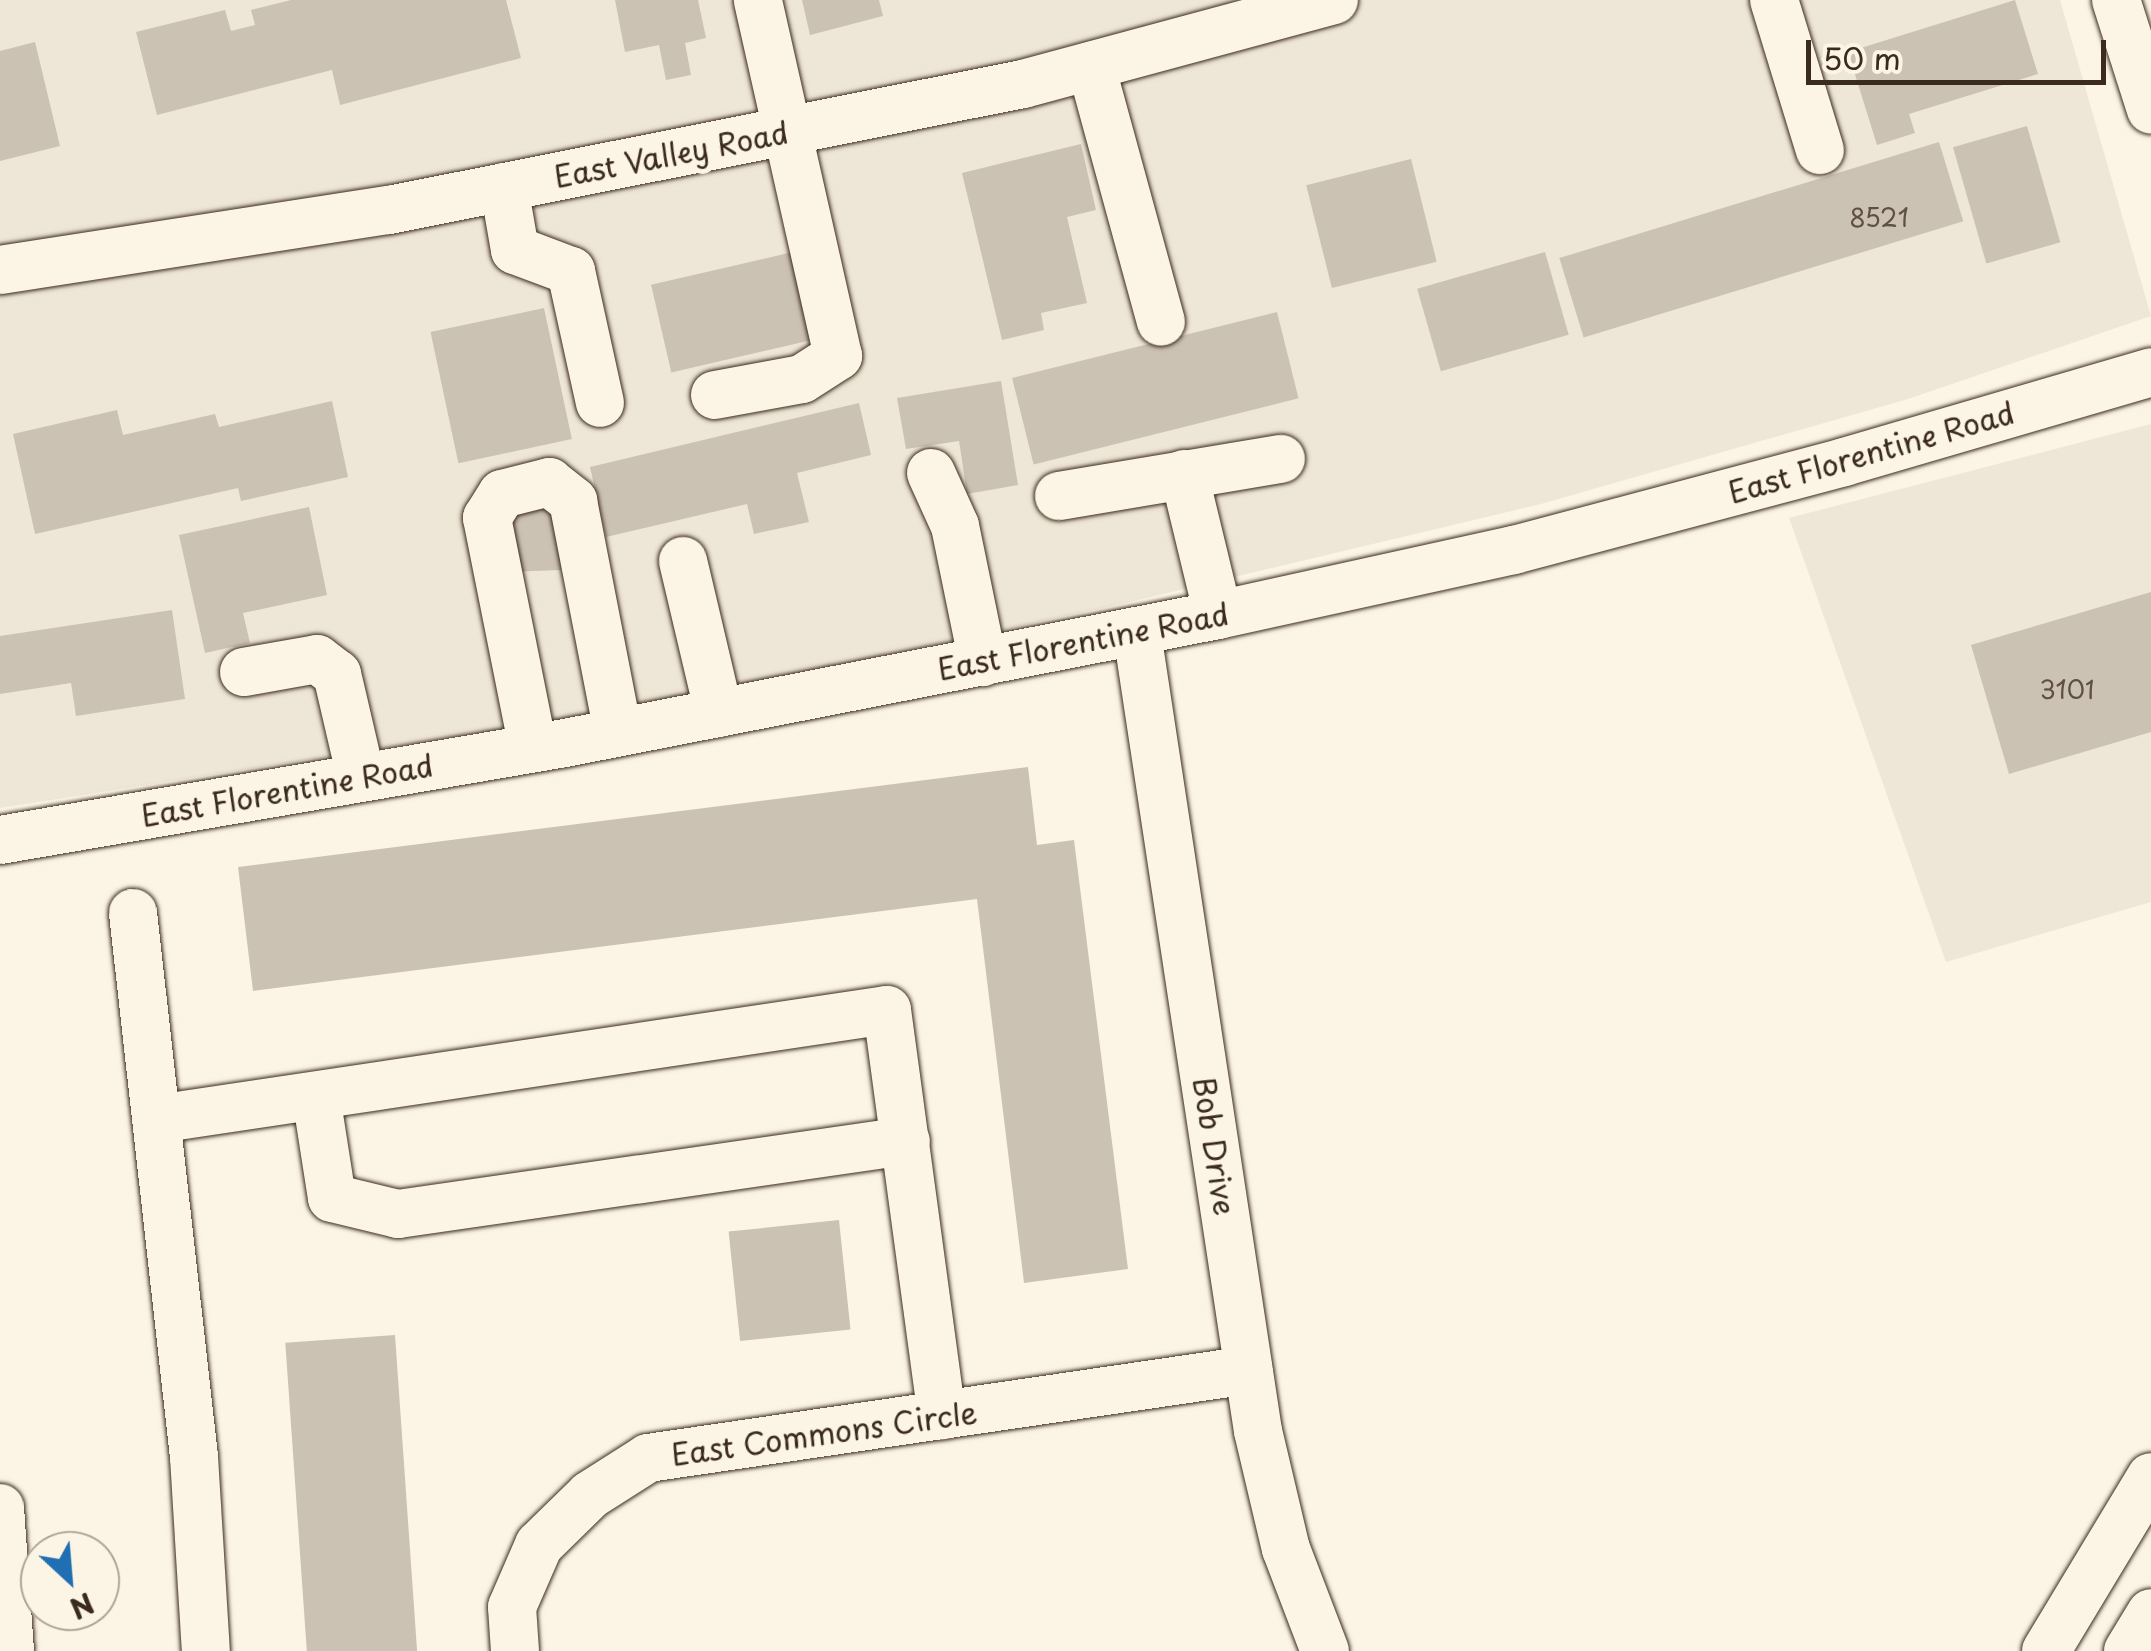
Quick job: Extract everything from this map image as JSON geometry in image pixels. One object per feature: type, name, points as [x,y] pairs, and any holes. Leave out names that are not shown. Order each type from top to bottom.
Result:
[{"type":"street","points":[[714,395],[802,379],[838,356],[758,0]]},
{"type":"street","name":"East Valley Road","points":[[0,270],[389,210],[790,130],[1091,66],[1334,0]]},
{"type":"street","points":[[1774,0],[1820,150]]},
{"type":"street","points":[[2116,0],[2151,110]]},
{"type":"street","points":[[1091,66],[1161,322]]},
{"type":"street","points":[[504,187],[514,250],[571,271],[600,404]]},
{"type":"street","name":"East Florentine Road","points":[[0,840],[533,748],[1218,615],[1532,545],[1844,462],[2151,372]]},
{"type":"street","points":[[1059,496],[1282,459]]},
{"type":"street","points":[[931,474],[955,526],[982,662]]},
{"type":"street","points":[[1184,474],[1218,615]]},
{"type":"street","points":[[533,748],[488,518],[502,494],[549,482],[573,501],[618,732]]},
{"type":"street","points":[[683,561],[718,713]]},
{"type":"street","name":"Bob Drive","points":[[1137,632],[1249,1370],[1286,1550],[1324,1651]]},
{"type":"street","points":[[244,672],[317,659],[337,674],[361,777]]},
{"type":"street","points":[[133,913],[194,1457],[206,1651]]},
{"type":"street","points":[[157,1120],[888,1010],[942,1415]]},
{"type":"street","points":[[316,1096],[332,1198],[398,1214],[906,1141]]},
{"type":"street","name":"East Commons Circle","points":[[515,1651],[512,1607],[539,1545],[590,1494],[648,1458],[1249,1370]]},
{"type":"street","points":[[2046,1651],[2151,1477]]},
{"type":"street","points":[[0,1508],[10,1651]]},
{"type":"street","points":[[2128,1651],[2151,1613]]},
{"type":"shaded area","points":[[0,0],[2060,0],[2151,316],[1908,399],[1541,504],[1121,604],[648,706],[0,808]]},
{"type":"shaded area","points":[[2151,424],[2151,902],[1946,962],[1789,518]]},
{"type":"building","points":[[291,0],[506,0],[521,58],[340,105],[332,70],[157,115],[136,32],[225,10],[231,31],[255,25],[251,10]]},
{"type":"building","points":[[615,0],[698,0],[706,38],[685,43],[691,75],[666,80],[659,45],[625,52]]},
{"type":"building","points":[[802,0],[879,0],[883,16],[810,35]]},
{"type":"building","points":[[2015,0],[2038,74],[1909,114],[1915,133],[1877,145],[1848,52]]},
{"type":"building","points":[[35,42],[60,146],[0,161],[0,51]]},
{"type":"building","points":[[2027,126],[2060,242],[1986,264],[1953,147]]},
{"type":"building","points":[[1939,142],[1963,221],[1584,337],[1559,258]]},
{"type":"building","points":[[1081,144],[1096,210],[1067,217],[1087,303],[1041,313],[1044,330],[1002,340],[962,173]]},
{"type":"building","points":[[1411,159],[1437,262],[1332,288],[1306,185]]},
{"type":"building","points":[[806,249],[826,337],[671,372],[651,285]]},
{"type":"building","points":[[1545,252],[1569,335],[1441,371],[1417,289]]},
{"type":"building","points":[[544,308],[572,439],[458,463],[431,332]]},
{"type":"building","points":[[1277,312],[1299,398],[1034,464],[1012,378]]},
{"type":"building","points":[[1001,381],[1018,485],[967,494],[959,441],[906,449],[897,398]]},
{"type":"building","points":[[332,401],[348,477],[241,501],[238,488],[35,534],[13,434],[117,410],[123,435],[215,414],[219,427]]},
{"type":"building","points":[[859,403],[871,455],[797,473],[809,522],[754,534],[747,504],[606,537],[590,467]]},
{"type":"building","points":[[309,507],[327,595],[243,613],[250,643],[205,653],[179,535]]},
{"type":"building","points":[[559,507],[561,570],[513,572],[511,509]]},
{"type":"building","points":[[2151,592],[2151,732],[2009,774],[1971,645]]},
{"type":"building","points":[[172,610],[185,699],[76,716],[71,683],[0,694],[0,636]]},
{"type":"building","points":[[1028,767],[1037,845],[1074,840],[1128,1269],[1024,1283],[977,899],[253,991],[238,867]]},
{"type":"building","points":[[839,1220],[850,1329],[740,1341],[729,1232]]},
{"type":"building","points":[[395,1335],[417,1651],[307,1651],[285,1343]]}]
